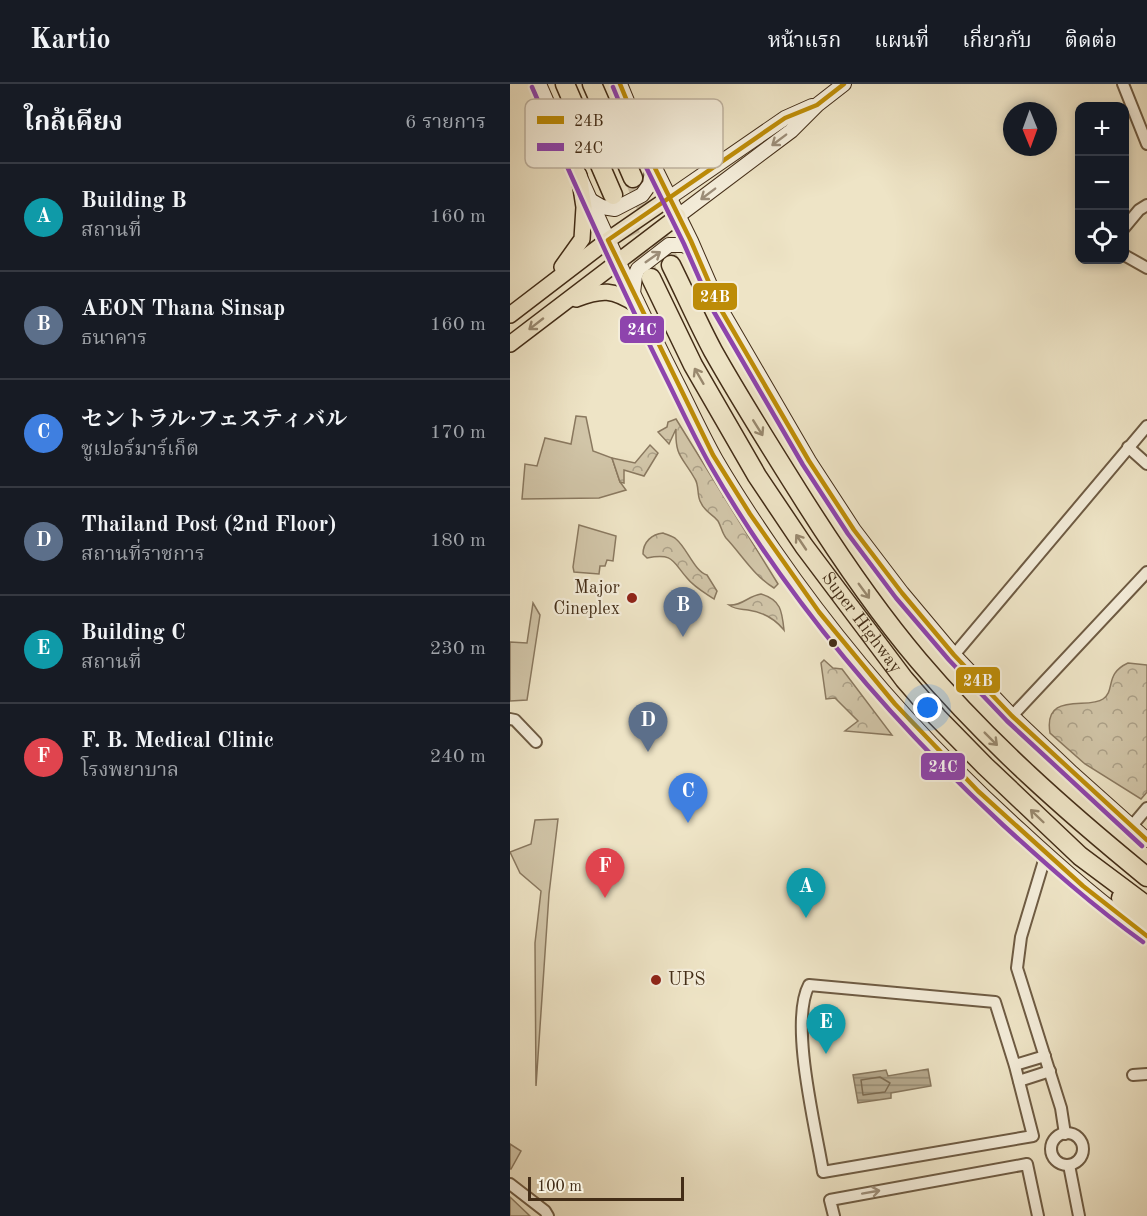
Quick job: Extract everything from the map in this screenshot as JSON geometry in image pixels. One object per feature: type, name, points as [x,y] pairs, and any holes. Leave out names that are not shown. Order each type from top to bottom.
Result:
[{"type":"highway","points":[[565,84],[571,99]]},
{"type":"highway","points":[[592,84],[599,99]]},
{"type":"highway","points":[[601,168],[613,195]]},
{"type":"highway","points":[[629,168],[633,178]]},
{"type":"highway","name":"Super Highway","points":[[671,265],[712,348],[745,407],[813,516],[877,608],[919,661],[991,738],[1085,826],[1147,877]]},
{"type":"highway","name":"Super Highway","points":[[651,278],[693,365],[757,476],[840,597],[904,679],[937,717],[1080,856],[1147,906]]},
{"type":"highway","points":[[1085,826],[1147,860]]},
{"type":"highway","points":[[1080,856],[1147,925]]},
{"type":"main road","points":[[539,84],[546,99]]},
{"type":"main road","points":[[620,84],[626,99]]},
{"type":"main road","points":[[510,344],[791,131],[817,105],[844,84]]},
{"type":"main road","points":[[723,161],[785,118],[817,105]]},
{"type":"main road","points":[[576,168],[635,300],[717,461],[809,600],[917,730],[985,798],[1096,898],[1147,936]]},
{"type":"main road","points":[[590,200],[602,207],[615,208],[642,195],[650,184],[652,168]]},
{"type":"main road","points":[[655,168],[720,308],[809,461],[854,530],[902,593],[954,655],[1011,716],[1147,840]]},
{"type":"main road","points":[[510,315],[608,240],[712,168]]},
{"type":"main road","points":[[545,288],[576,250],[582,239],[584,207],[579,175]]},
{"type":"main road","points":[[635,300],[635,276],[641,265],[669,245],[683,244],[694,250]]},
{"type":"main road","points":[[561,304],[599,291],[618,293],[635,300]]},
{"type":"street","points":[[1123,84],[1147,144]]},
{"type":"street","points":[[1129,223],[1139,210],[1147,205]]},
{"type":"street","points":[[1129,257],[1147,268]]},
{"type":"street","points":[[954,655],[1147,426]]},
{"type":"street","points":[[1128,447],[1147,464]]},
{"type":"street","points":[[1011,716],[1147,572]]},
{"type":"street","points":[[510,719],[515,720],[537,742]]},
{"type":"street","points":[[1131,826],[1147,808]]},
{"type":"street","points":[[1046,854],[1021,937],[1017,968],[1061,1108],[1065,1134]]},
{"type":"street","points":[[809,985],[995,1002],[1019,1081],[1034,1136],[823,1172],[801,1041],[805,993],[809,985]]},
{"type":"street","points":[[1015,1065],[1045,1056]]},
{"type":"street","points":[[1019,1081],[1050,1071]]},
{"type":"street","points":[[1133,1075],[1147,1074]]},
{"type":"street","points":[[1065,1134],[1079,1138],[1083,1148],[1078,1161],[1069,1165],[1055,1159],[1052,1150],[1057,1137],[1065,1134]]},
{"type":"street","points":[[834,1216],[830,1200],[1027,1164],[1038,1216]]},
{"type":"street","points":[[1069,1165],[1078,1216]]},
{"type":"street","points":[[510,1184],[545,1211],[548,1216]]},
{"type":"green space","points":[[576,416],[586,417],[593,451],[612,458],[620,482],[626,490],[599,498],[522,499],[525,464],[537,466],[545,438],[571,444]]},
{"type":"green space","points":[[676,419],[778,584],[774,588],[748,565],[725,536],[718,521],[702,505],[696,481],[678,451],[676,429],[669,444],[658,432],[667,427],[668,422]]},
{"type":"green space","points":[[650,445],[658,453],[644,476],[624,470],[624,483],[620,482],[612,458],[635,463]]},
{"type":"green space","points":[[579,525],[616,536],[613,561],[607,560],[605,566],[600,566],[599,574],[574,572]]},
{"type":"green space","points":[[663,533],[676,539],[695,565],[707,575],[717,591],[714,599],[693,584],[672,560],[663,557],[647,558],[643,554],[649,539]]},
{"type":"green space","points":[[761,594],[777,603],[784,630],[764,614],[736,609],[729,605],[738,604]]},
{"type":"green space","points":[[533,603],[540,615],[527,700],[510,701],[510,642],[527,643]]},
{"type":"green space","points":[[824,660],[833,668],[842,669],[892,735],[845,731],[858,721],[835,698],[826,699],[821,663]]},
{"type":"green space","points":[[1128,663],[1147,665],[1147,792],[1141,799],[1085,764],[1050,733],[1050,720],[1053,712],[1068,704],[1096,702],[1103,699],[1109,691],[1116,672]]},
{"type":"green space","points":[[558,819],[549,894],[536,1086],[535,943],[541,891],[520,873],[510,852],[531,844],[535,820]]},
{"type":"green space","points":[[510,1144],[521,1151],[511,1169],[510,1169]]},
{"type":"green space","points":[[510,1197],[530,1216],[510,1216]]},
{"type":"water","points":[[928,1069],[931,1086],[891,1093],[891,1098],[858,1103],[853,1075],[886,1070],[888,1076]]},
{"type":"tunnel","points":[[633,178],[671,264]]},
{"type":"tunnel","points":[[613,195],[651,278]]},
{"type":"transit line","name":"24B","points":[[620,84],[626,99]]},
{"type":"transit line","name":"24B","points":[[723,161],[785,118],[817,105],[844,84]]},
{"type":"transit line","name":"24C","points":[[532,87],[537,99]]},
{"type":"transit line","name":"24C","points":[[613,87],[618,99]]},
{"type":"transit line","name":"24C","points":[[568,168],[692,431],[740,515],[772,563],[843,656],[920,743],[961,785],[1037,856],[1143,942]]},
{"type":"transit line","name":"24C","points":[[646,168],[714,312],[803,465],[848,534],[896,598],[949,660],[1007,721],[1142,846]]},
{"type":"transit line","name":"24B","points":[[655,168],[691,241],[720,308],[809,461],[854,530],[902,593],[954,655],[1012,716],[1147,840]]},
{"type":"transit line","name":"24B","points":[[712,168],[608,240],[713,455],[750,514],[819,612],[895,704],[978,791],[1083,886],[1147,936]]},
{"type":"place","name":"Major Cineplex","points":[[632,598]]},
{"type":"place","name":"AEON Thana Sinsap","points":[[683,637]]},
{"type":"place","name":"Thailand Post (2nd Floor)","points":[[648,752]]},
{"type":"place","name":"セントラル·フェスティバル","points":[[688,823]]},
{"type":"place","name":"F. B. Medical Clinic","points":[[605,898]]},
{"type":"place","name":"Building B","points":[[806,918]]},
{"type":"place","name":"UPS","points":[[656,980]]},
{"type":"place","name":"Building C","points":[[826,1054]]}]
